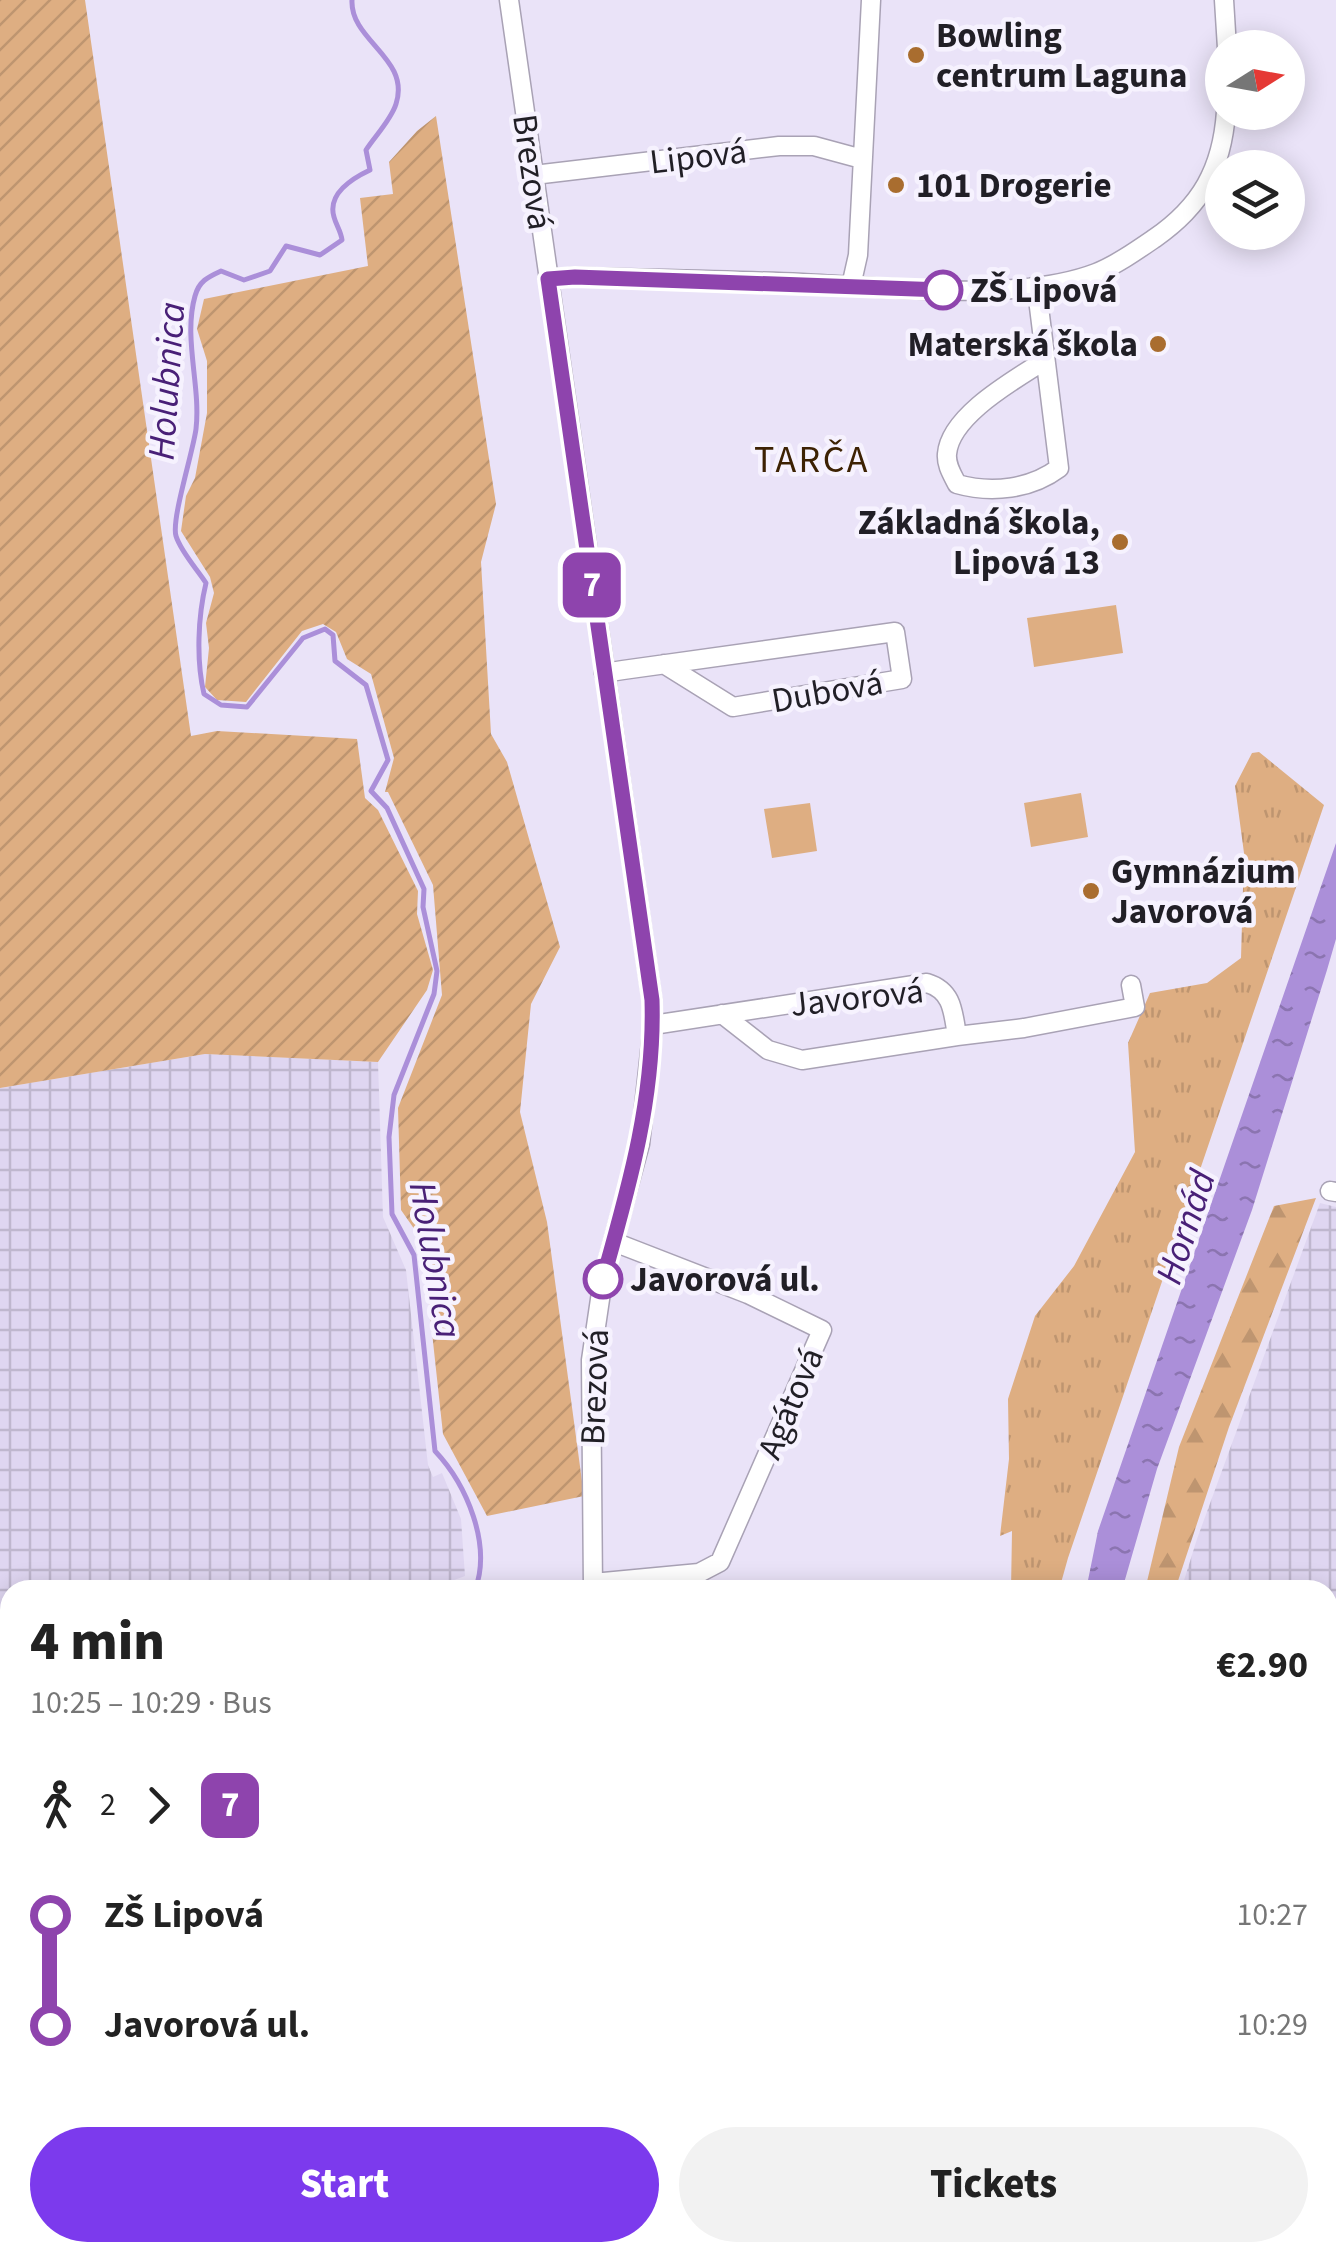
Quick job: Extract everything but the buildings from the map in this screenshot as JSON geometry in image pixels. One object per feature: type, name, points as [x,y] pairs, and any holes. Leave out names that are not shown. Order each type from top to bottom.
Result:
[{"type":"street","name":"Brezová","points":[[509,0],[651,984],[653,1025],[640,1144],[600,1294],[590,1372],[593,1580]]},
{"type":"street","points":[[851,286],[858,256],[871,0]]},
{"type":"street","points":[[1224,0],[1226,30]]},
{"type":"street","points":[[548,279],[934,290],[1033,287],[1097,273],[1178,222],[1210,182],[1224,130]]},
{"type":"street","name":"Lipová","points":[[534,175],[780,146],[814,146],[862,158]]},
{"type":"street","points":[[1033,287],[1038,299],[1060,468],[1045,478],[1009,489],[958,484],[948,468],[946,454],[952,435],[1003,387],[1045,360]]},
{"type":"street","name":"Dubová","points":[[604,673],[664,664],[894,632],[902,678],[734,707],[664,664]]},
{"type":"street","name":"Javorová","points":[[653,1025],[927,983],[944,991],[950,999],[957,1036]]},
{"type":"street","name":"Javorová","points":[[722,1014],[768,1050],[802,1060],[1136,1008],[1131,985]]},
{"type":"street","name":"Agátová","points":[[614,1242],[770,1304],[822,1330],[720,1562],[699,1574],[649,1580]]},
{"type":"shaded area","points":[[205,1054],[378,1062],[383,1217],[406,1270],[428,1465],[433,1477],[442,1473],[461,1519],[465,1576],[454,1580],[0,1580],[0,1088]]},
{"type":"shaded area","points":[[1320,1203],[1336,1207],[1336,1580],[1184,1580]]},
{"type":"green space","points":[[0,0],[85,0],[191,736],[217,731],[357,739],[365,798],[378,810],[418,891],[417,914],[433,970],[427,990],[378,1062],[205,1054],[0,1088]]},
{"type":"green space","points":[[436,116],[496,504],[481,562],[491,734],[507,762],[560,947],[531,1004],[520,1112],[547,1222],[584,1496],[487,1516],[443,1434],[422,1240],[401,1210],[398,1108],[442,995],[433,885],[385,792],[394,758],[371,674],[347,659],[336,632],[323,624],[302,631],[246,702],[217,700],[205,687],[209,648],[206,623],[214,593],[210,577],[181,531],[207,413],[207,361],[197,329],[204,299],[368,266],[360,198],[393,194],[389,162]]},
{"type":"green space","points":[[1116,605],[1123,653],[1034,667],[1027,618]]},
{"type":"green space","points":[[1259,752],[1324,805],[1062,1580],[1011,1580],[1012,1531],[1000,1536],[1009,1459],[1008,1399],[1035,1316],[1074,1266],[1135,1152],[1128,1043],[1150,993],[1207,983],[1241,958],[1244,853],[1235,786],[1252,753]]},
{"type":"green space","points":[[1081,793],[1088,837],[1031,847],[1024,803]]},
{"type":"green space","points":[[810,803],[817,851],[772,858],[764,809]]},
{"type":"green space","points":[[1316,1198],[1229,1427],[1178,1580],[1147,1580],[1179,1447],[1274,1206]]},
{"type":"water","points":[[1336,843],[1336,939],[1252,1210],[1157,1469],[1125,1580],[1088,1580],[1098,1531]]},
{"type":"waterway","name":"Holubnica","points":[[352,0],[360,27],[395,74],[396,104],[366,150],[370,170],[349,182],[334,201],[334,217],[342,240],[320,255],[286,246],[270,271],[244,280],[221,271],[199,287],[191,328],[196,429],[175,528],[182,548],[206,583],[199,638],[204,694],[221,705],[247,707],[303,638],[325,629],[333,635],[335,661],[366,685],[388,760],[371,791],[387,808],[424,889],[423,907],[437,971],[434,994],[394,1095],[389,1137],[392,1214],[414,1255],[435,1451],[457,1481],[473,1516],[480,1554],[477,1580]]},
{"type":"bus line","name":"7","points":[[603,1279],[640,1144],[653,1025],[652,1000],[548,279],[943,290]]},
{"type":"place","name":"Bowling centrum Laguna","points":[[916,55]]},
{"type":"place","name":"101 Drogerie","points":[[896,185]]},
{"type":"place","name":"ZŠ Lipová","points":[[943,290]]},
{"type":"place","name":"Materská škola","points":[[1158,344]]},
{"type":"place","name":"Základná škola, Lipová 13","points":[[1120,542]]},
{"type":"place","name":"Gymnázium Javorová","points":[[1091,891]]},
{"type":"place","name":"Javorová ul.","points":[[603,1279]]},
{"type":"district","name":"TARČA","points":[[812,459]]},
{"type":"water label","name":"Hornád","points":[[1185,1227]]}]
